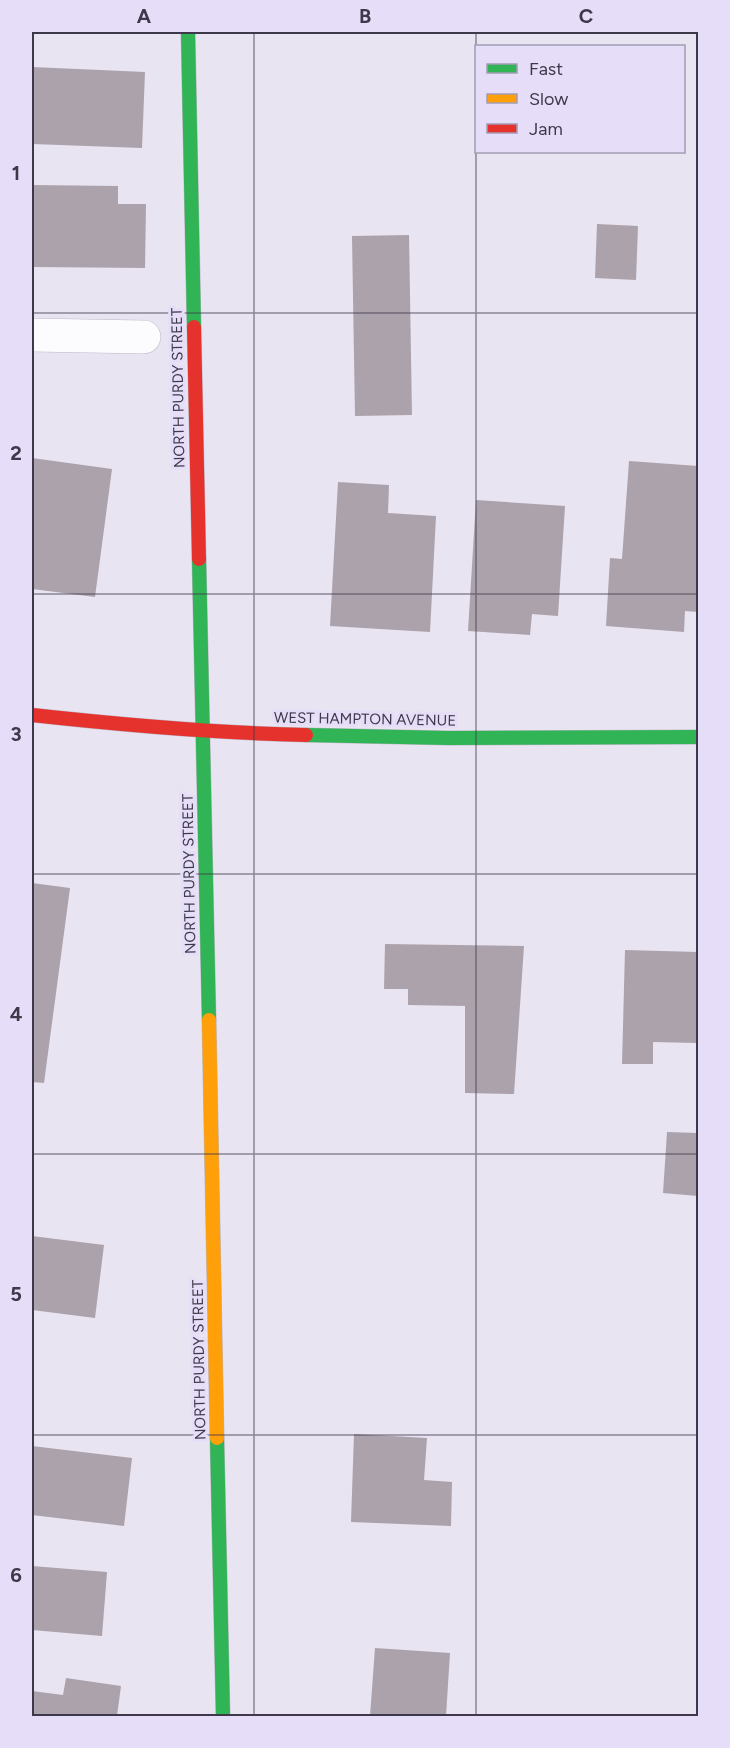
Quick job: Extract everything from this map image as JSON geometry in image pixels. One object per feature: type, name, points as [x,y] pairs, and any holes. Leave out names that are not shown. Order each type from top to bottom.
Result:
[{"type":"street","name":"NORTH PURDY STREET","points":[[188,32],[223,1716]]},
{"type":"street","points":[[32,335],[144,337]]},
{"type":"street","name":"WEST HAMPTON AVENUE","points":[[32,715],[100,724],[202,732],[374,736],[699,737]]},
{"type":"building","points":[[32,67],[145,72],[142,148],[32,144]]},
{"type":"building","points":[[32,185],[118,186],[118,204],[146,204],[145,268],[32,267]]},
{"type":"building","points":[[597,224],[638,226],[636,280],[595,278]]},
{"type":"building","points":[[409,235],[412,415],[355,416],[352,236]]},
{"type":"building","points":[[32,458],[112,469],[95,597],[32,589]]},
{"type":"building","points":[[629,461],[698,466],[698,612],[685,611],[684,632],[606,626],[610,558],[622,559]]},
{"type":"building","points":[[338,482],[389,485],[388,513],[436,516],[430,632],[330,626]]},
{"type":"building","points":[[476,500],[565,506],[558,616],[532,614],[530,635],[468,631]]},
{"type":"building","points":[[32,883],[70,888],[44,1083],[32,1082]]},
{"type":"building","points":[[385,944],[524,946],[514,1094],[465,1093],[465,1006],[408,1005],[408,989],[384,989]]},
{"type":"building","points":[[625,950],[698,952],[696,1043],[653,1042],[653,1064],[622,1064]]},
{"type":"building","points":[[667,1132],[698,1133],[698,1196],[663,1193]]},
{"type":"building","points":[[32,1236],[104,1245],[95,1318],[32,1310]]},
{"type":"building","points":[[354,1434],[427,1438],[424,1480],[452,1482],[451,1526],[351,1522]]},
{"type":"building","points":[[32,1446],[132,1458],[124,1526],[32,1515]]},
{"type":"building","points":[[32,1566],[107,1572],[102,1636],[32,1630]]},
{"type":"building","points":[[375,1648],[450,1653],[446,1716],[370,1716]]},
{"type":"building","points":[[66,1678],[121,1686],[117,1716],[32,1716],[32,1691],[63,1695]]},
{"type":"traffic: fast","points":[[188,32],[194,327]]},
{"type":"traffic: fast","points":[[199,559],[209,1020]]},
{"type":"traffic: fast","points":[[306,735],[448,738],[698,737]]},
{"type":"traffic: fast","points":[[217,1438],[223,1716]]},
{"type":"traffic: slow","points":[[209,1020],[217,1438]]},
{"type":"traffic: jam","points":[[194,327],[199,559]]},
{"type":"traffic: jam","points":[[32,715],[169,728],[306,735]]}]
